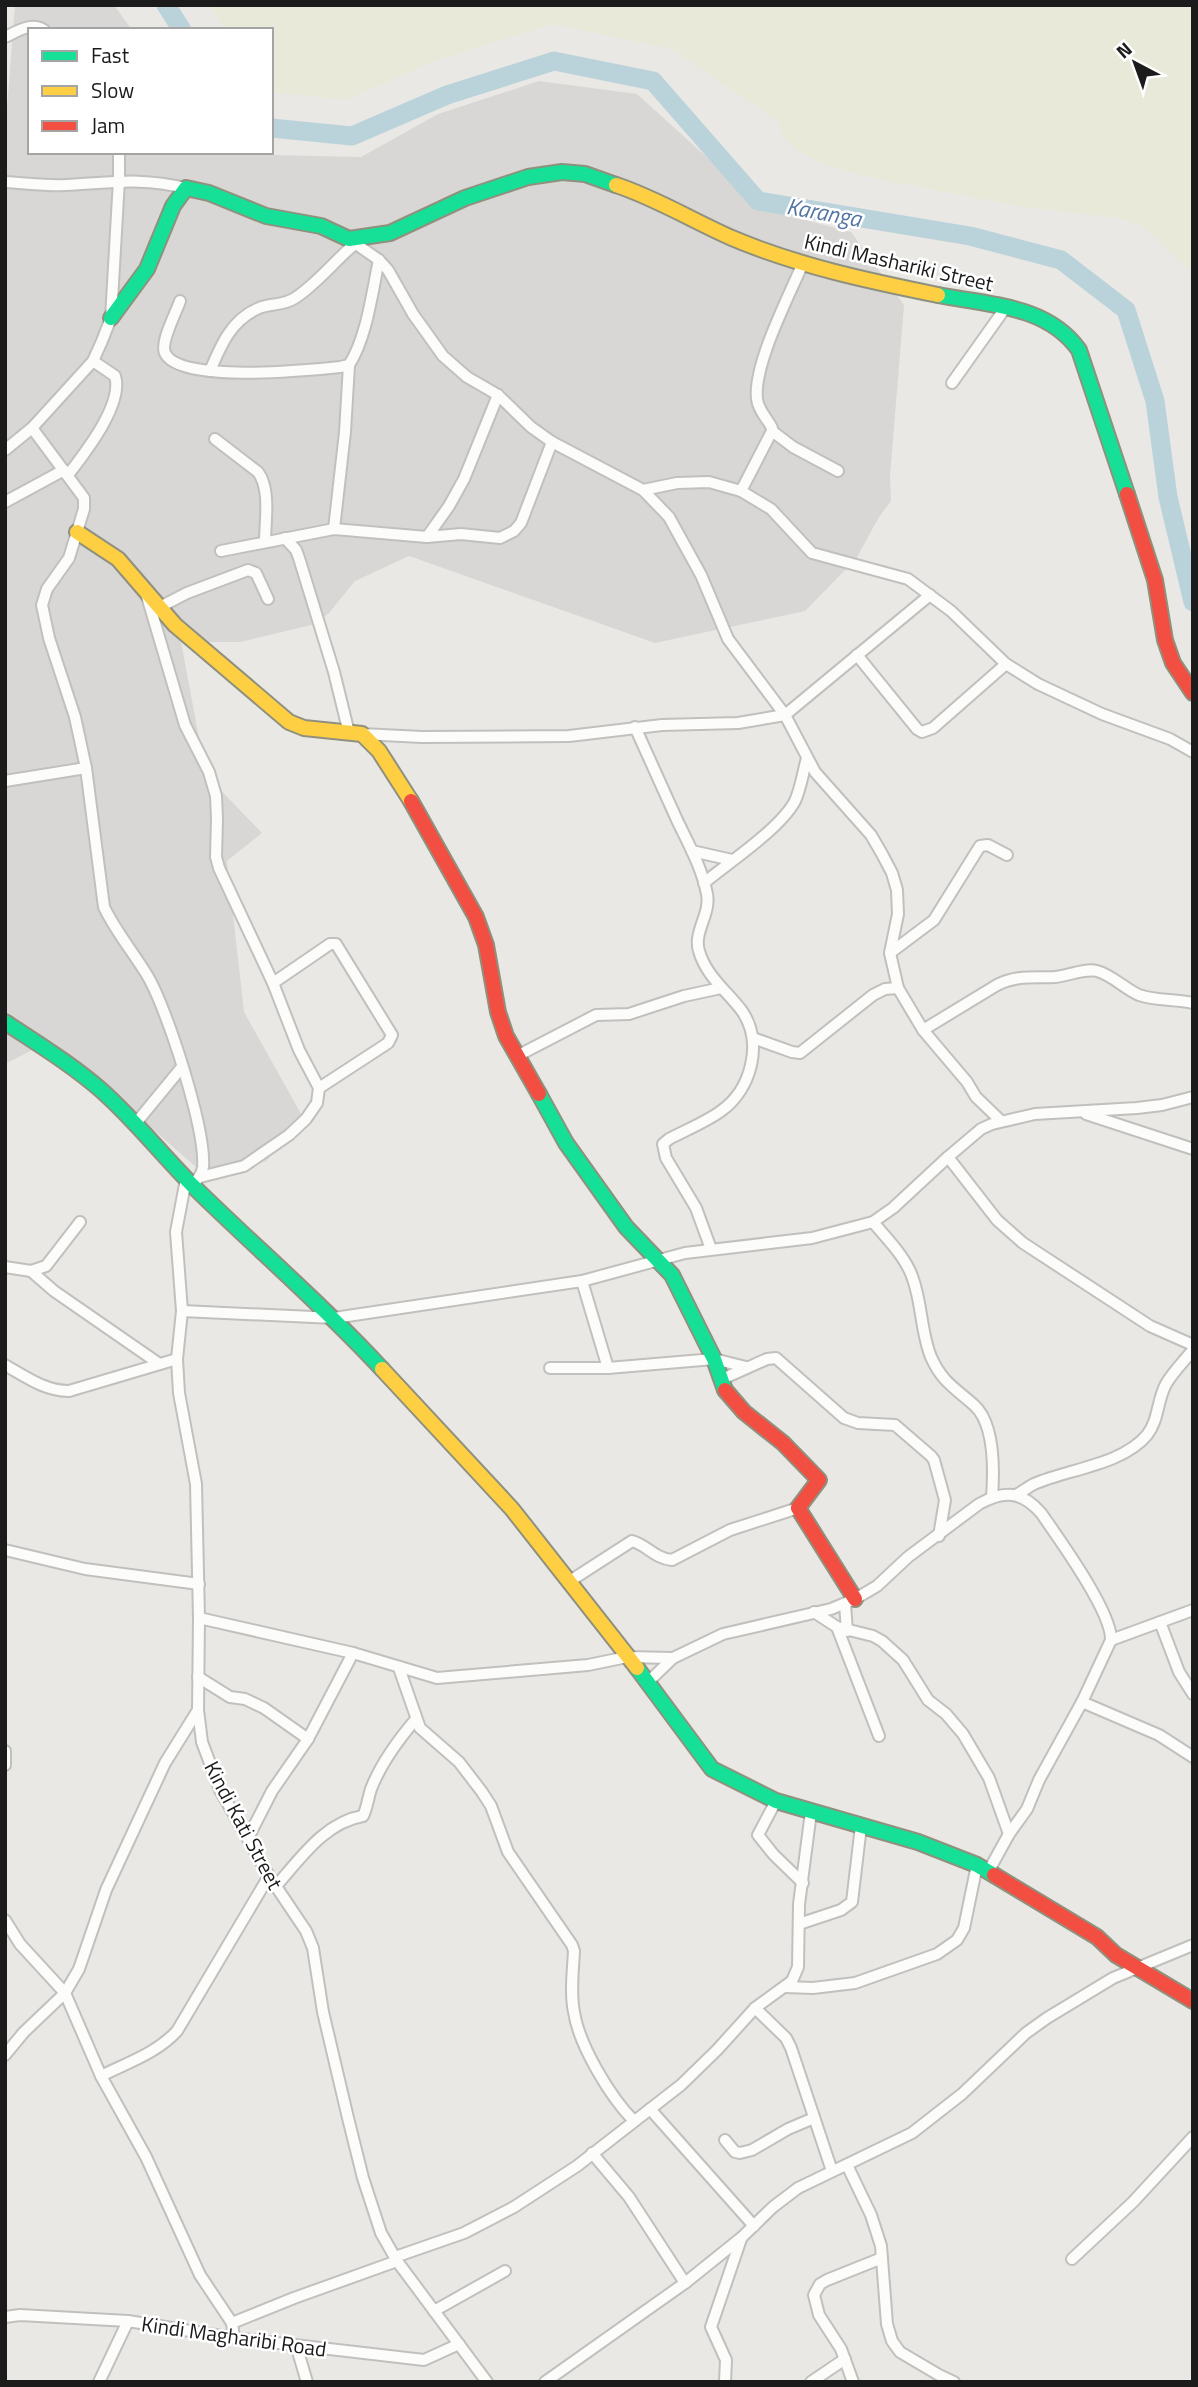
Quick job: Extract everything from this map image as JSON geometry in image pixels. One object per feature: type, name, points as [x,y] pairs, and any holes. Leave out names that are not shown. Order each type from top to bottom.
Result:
[{"type":"street","points":[[5,37],[28,27],[41,28]]},
{"type":"street","points":[[111,318],[119,154]]},
{"type":"street","name":"Kindi Mashariki Street","points":[[352,241],[390,233],[466,198],[528,177],[562,172],[585,174],[606,180],[734,239],[803,263],[880,283],[1006,307],[1054,322],[1068,334],[1079,350],[1155,580],[1165,640],[1173,663],[1193,693]]},
{"type":"street","points":[[5,182],[67,185],[119,180],[160,182],[209,193],[266,216],[321,226],[352,241],[379,260],[443,356],[467,377],[498,395],[531,427],[552,442],[643,490],[669,517],[701,575],[729,639],[785,715],[807,758],[826,786],[870,835],[892,873],[897,890],[898,914],[890,953],[898,988],[923,1030],[967,1082],[976,1097],[1001,1121]]},
{"type":"street","points":[[5,450],[32,428],[93,361],[111,318],[148,268],[158,249],[173,205],[186,188]]},
{"type":"street","points":[[210,371],[226,335],[243,318],[259,308],[285,304],[299,296],[352,241]]},
{"type":"street","points":[[334,529],[349,365],[354,358],[368,313],[379,260]]},
{"type":"street","points":[[803,263],[759,372],[756,397],[772,431],[793,447],[838,471]]},
{"type":"street","points":[[180,301],[164,346],[166,354],[176,364],[210,371],[275,373],[349,365]]},
{"type":"street","points":[[952,383],[1006,307]]},
{"type":"street","points":[[5,502],[66,472],[97,432],[117,389],[115,376],[93,361]]},
{"type":"street","points":[[427,537],[464,479],[498,395]]},
{"type":"street","name":"Kindi Kati Street","points":[[32,428],[66,472],[85,503],[69,558],[47,589],[42,605],[49,638],[75,717],[86,768],[104,907],[149,977],[168,1022],[202,1147],[203,1166],[193,1180],[176,1232],[182,1311],[177,1359],[179,1392],[196,1484],[199,1584],[198,1710],[202,1742],[220,1790],[269,1876],[306,1931],[313,1948],[323,2012],[363,2178],[377,2221],[396,2259],[487,2382]]},
{"type":"street","points":[[741,491],[772,431]]},
{"type":"street","points":[[215,439],[262,478],[265,487],[265,542]]},
{"type":"street","points":[[221,551],[334,529],[427,537],[461,534],[500,538],[514,531],[521,523],[552,442]]},
{"type":"street","points":[[643,490],[709,482],[741,491],[771,509],[812,553],[846,560],[908,579],[951,611],[1006,664],[1038,684],[1101,714],[1170,739],[1193,752]]},
{"type":"street","points":[[77,532],[118,559],[158,608],[289,722],[304,728],[355,734],[422,737],[569,736],[635,727],[738,723],[785,715],[930,595]]},
{"type":"street","points":[[285,538],[296,550],[299,558],[355,734],[379,751],[476,917],[486,945],[498,1012],[506,1036],[566,1143],[626,1227],[672,1275],[714,1359],[720,1380],[732,1400],[783,1443],[819,1480],[798,1508],[730,1530],[672,1560],[655,1555],[632,1541],[570,1581]]},
{"type":"street","points":[[158,608],[187,593],[248,570],[256,573],[268,599]]},
{"type":"street","points":[[146,590],[185,725],[209,772],[216,796],[216,857],[219,868],[273,983],[299,1050],[319,1088],[317,1103],[306,1119],[281,1141],[244,1166],[193,1180]]},
{"type":"street","points":[[857,655],[922,732],[933,728],[1006,664]]},
{"type":"street","points":[[635,727],[704,883],[708,906],[698,933],[697,947],[706,968],[743,1013],[752,1038],[750,1068],[744,1087],[720,1112],[663,1144],[662,1150],[666,1158],[696,1208],[710,1249]]},
{"type":"street","points":[[704,883],[780,820],[793,804],[807,758]]},
{"type":"street","points":[[5,781],[86,768]]},
{"type":"street","points":[[890,953],[934,920],[980,846],[988,845],[1007,855]]},
{"type":"street","points":[[692,851],[732,860]]},
{"type":"street","points":[[273,983],[330,944],[336,944],[392,1035],[382,1048],[319,1088]]},
{"type":"street","points":[[923,1030],[989,989],[1005,981],[1027,976],[1055,977],[1100,972],[1147,998],[1193,1003]]},
{"type":"street","points":[[752,1038],[800,1052],[873,995],[885,989],[898,988]]},
{"type":"street","points":[[517,1056],[596,1015],[629,1014],[664,1002],[721,989]]},
{"type":"street","points":[[5,1022],[72,1066],[136,1123],[334,1318],[512,1509],[648,1682],[712,1769],[776,1801],[918,1842],[983,1868],[1097,1937],[1116,1955],[1193,2001]]},
{"type":"street","points":[[136,1123],[182,1067]]},
{"type":"street","points":[[182,1311],[334,1318],[582,1281],[659,1259],[710,1249],[812,1238],[873,1222],[908,1196],[981,1129],[1001,1121],[1035,1114],[1162,1105],[1193,1097]]},
{"type":"street","points":[[1079,1111],[1193,1149]]},
{"type":"street","points":[[948,1157],[997,1220],[1023,1242],[1150,1326],[1193,1345]]},
{"type":"street","points":[[5,1269],[41,1269],[52,1260],[80,1222]]},
{"type":"street","points":[[873,1222],[899,1254],[914,1279],[930,1355],[939,1374],[948,1385],[973,1403],[983,1419],[994,1463],[992,1497]]},
{"type":"street","points":[[31,1271],[64,1299],[158,1363]]},
{"type":"street","points":[[582,1281],[607,1368]]},
{"type":"street","points":[[648,1682],[673,1658],[723,1634],[850,1602],[877,1586],[908,1557],[992,1497],[1016,1495],[1034,1484],[1122,1453],[1147,1434],[1156,1419],[1166,1385],[1193,1350]]},
{"type":"street","points":[[5,1365],[54,1391],[69,1391],[177,1359]]},
{"type":"street","points":[[550,1368],[607,1368],[714,1359],[746,1367]]},
{"type":"street","points":[[720,1380],[767,1359],[776,1359],[845,1418],[858,1423],[895,1425],[934,1460],[945,1500],[939,1536]]},
{"type":"street","points":[[785,1987],[813,1988],[855,1983],[937,1954],[957,1940],[964,1928],[983,1868],[1027,1810],[1039,1780],[1082,1702],[1111,1640],[1108,1620],[1052,1528],[1032,1502],[1016,1495]]},
{"type":"street","points":[[798,1508],[850,1602],[842,1629],[879,1737]]},
{"type":"street","points":[[5,1550],[85,1569],[199,1584]]},
{"type":"street","points":[[1111,1640],[1193,1610]]},
{"type":"street","points":[[814,1612],[842,1629],[873,1636],[903,1660],[928,1700],[956,1723],[989,1778],[1009,1835]]},
{"type":"street","points":[[199,1618],[353,1653],[421,1675],[446,1678],[588,1665],[627,1657],[673,1658]]},
{"type":"street","points":[[1160,1622],[1179,1672],[1193,1693]]},
{"type":"street","points":[[248,1838],[272,1791],[308,1739],[353,1653]]},
{"type":"street","points":[[399,1668],[416,1718],[425,1734],[459,1762],[482,1792],[491,1806],[508,1853],[572,1945],[572,1996],[576,2023],[614,2099],[634,2121]]},
{"type":"street","points":[[198,1677],[230,1697],[245,1699],[264,1708],[308,1739]]},
{"type":"street","points":[[1082,1702],[1159,1735],[1193,1757]]},
{"type":"street","points":[[5,2055],[24,2032],[65,1993],[79,1969],[107,1890],[165,1763],[198,1710]]},
{"type":"street","points":[[276,1886],[307,1850],[327,1832],[339,1824],[363,1816],[372,1787],[387,1758],[396,1742],[416,1718]]},
{"type":"street","points":[[5,1751],[5,1765]]},
{"type":"street","points":[[776,1801],[758,1835],[803,1883]]},
{"type":"street","points":[[232,2323],[464,2233],[496,2216],[544,2189],[650,2109],[699,2067],[755,2008],[792,1981],[798,1967],[799,1924],[811,1812]]},
{"type":"street","points":[[799,1924],[841,1910],[852,1902],[861,1826]]},
{"type":"street","points":[[101,2076],[168,2041],[177,2031],[269,1876]]},
{"type":"street","points":[[5,1920],[20,1944],[65,1993],[101,2076],[146,2157],[200,2275],[232,2323],[234,2338]]},
{"type":"street","points":[[545,2382],[685,2283],[741,2238],[787,2196],[912,2133],[962,2094],[1026,2033],[1047,2018],[1113,1978],[1193,1945]]},
{"type":"street","points":[[755,2008],[786,2038],[796,2058],[832,2171]]},
{"type":"street","points":[[650,2109],[754,2226]]},
{"type":"street","points":[[725,2140],[735,2152],[740,2153],[764,2144],[788,2129],[814,2118]]},
{"type":"street","points":[[1072,2259],[1133,2202],[1193,2137]]},
{"type":"street","points":[[592,2153],[629,2197],[685,2283]]},
{"type":"street","points":[[847,2165],[871,2215],[881,2246],[887,2324],[892,2342],[900,2352],[935,2379],[954,2382]]},
{"type":"street","points":[[725,2382],[726,2360],[711,2327],[741,2238]]},
{"type":"street","points":[[853,2382],[845,2359],[819,2315],[814,2295],[820,2284],[827,2280],[882,2258]]},
{"type":"street","points":[[434,2311],[505,2271]]},
{"type":"street","name":"Kindi Magharibi Road","points":[[5,2317],[20,2315],[128,2322],[234,2338],[424,2360],[459,2344]]},
{"type":"street","points":[[99,2382],[128,2322]]},
{"type":"street","points":[[296,2345],[307,2382]]},
{"type":"street","points":[[811,2382],[845,2359]]},
{"type":"shaded area","points":[[15,5],[114,5],[131,28],[28,28],[28,154],[269,154],[361,157],[438,114],[539,81],[637,94],[764,209],[851,232],[904,305],[890,476],[891,501],[856,559],[805,611],[655,643],[409,556],[355,581],[329,613],[315,624],[240,642],[181,642],[206,775],[262,833],[227,861],[244,1012],[304,1119],[266,1161],[212,1181],[125,1105],[40,1046],[5,1064],[5,133]]},
{"type":"green space","points":[[209,5],[1193,5],[1193,273],[1146,229],[1120,218],[1022,207],[869,177],[828,166],[798,151],[783,135],[778,121],[672,49],[553,24],[434,61],[346,100],[273,92],[273,28],[225,28]]},
{"type":"waterway","name":"Karanga","points":[[166,5],[181,28]]},
{"type":"waterway","name":"Karanga","points":[[273,128],[352,136],[447,95],[554,61],[653,81],[758,201],[970,236],[1061,260],[1126,310],[1155,401],[1168,497],[1193,602]]},
{"type":"traffic: fast","points":[[111,318],[147,269],[173,206],[186,188],[209,193],[266,216],[321,226],[349,239],[390,233],[465,198],[528,177],[562,172],[585,174],[616,185]]},
{"type":"traffic: fast","points":[[938,295],[1016,309],[1034,315],[1066,335],[1079,350],[1127,494]]},
{"type":"traffic: fast","points":[[5,1022],[101,1090],[194,1187],[313,1299],[382,1369]]},
{"type":"traffic: fast","points":[[539,1094],[566,1143],[626,1227],[672,1275],[714,1359],[725,1390]]},
{"type":"traffic: fast","points":[[637,1668],[712,1769],[776,1801],[918,1842],[977,1865],[994,1875]]},
{"type":"traffic: slow","points":[[616,185],[646,196],[732,238],[782,257],[938,295]]},
{"type":"traffic: slow","points":[[77,532],[118,559],[175,625],[289,722],[304,728],[362,734],[379,751],[411,801]]},
{"type":"traffic: slow","points":[[382,1369],[512,1509],[637,1668]]},
{"type":"traffic: jam","points":[[1127,494],[1155,580],[1165,640],[1173,663],[1193,693]]},
{"type":"traffic: jam","points":[[411,801],[476,917],[486,945],[498,1012],[506,1036],[539,1094]]},
{"type":"traffic: jam","points":[[725,1390],[744,1412],[783,1443],[819,1480],[798,1508],[855,1599]]},
{"type":"traffic: jam","points":[[994,1875],[1097,1937],[1116,1955],[1193,2001]]}]
